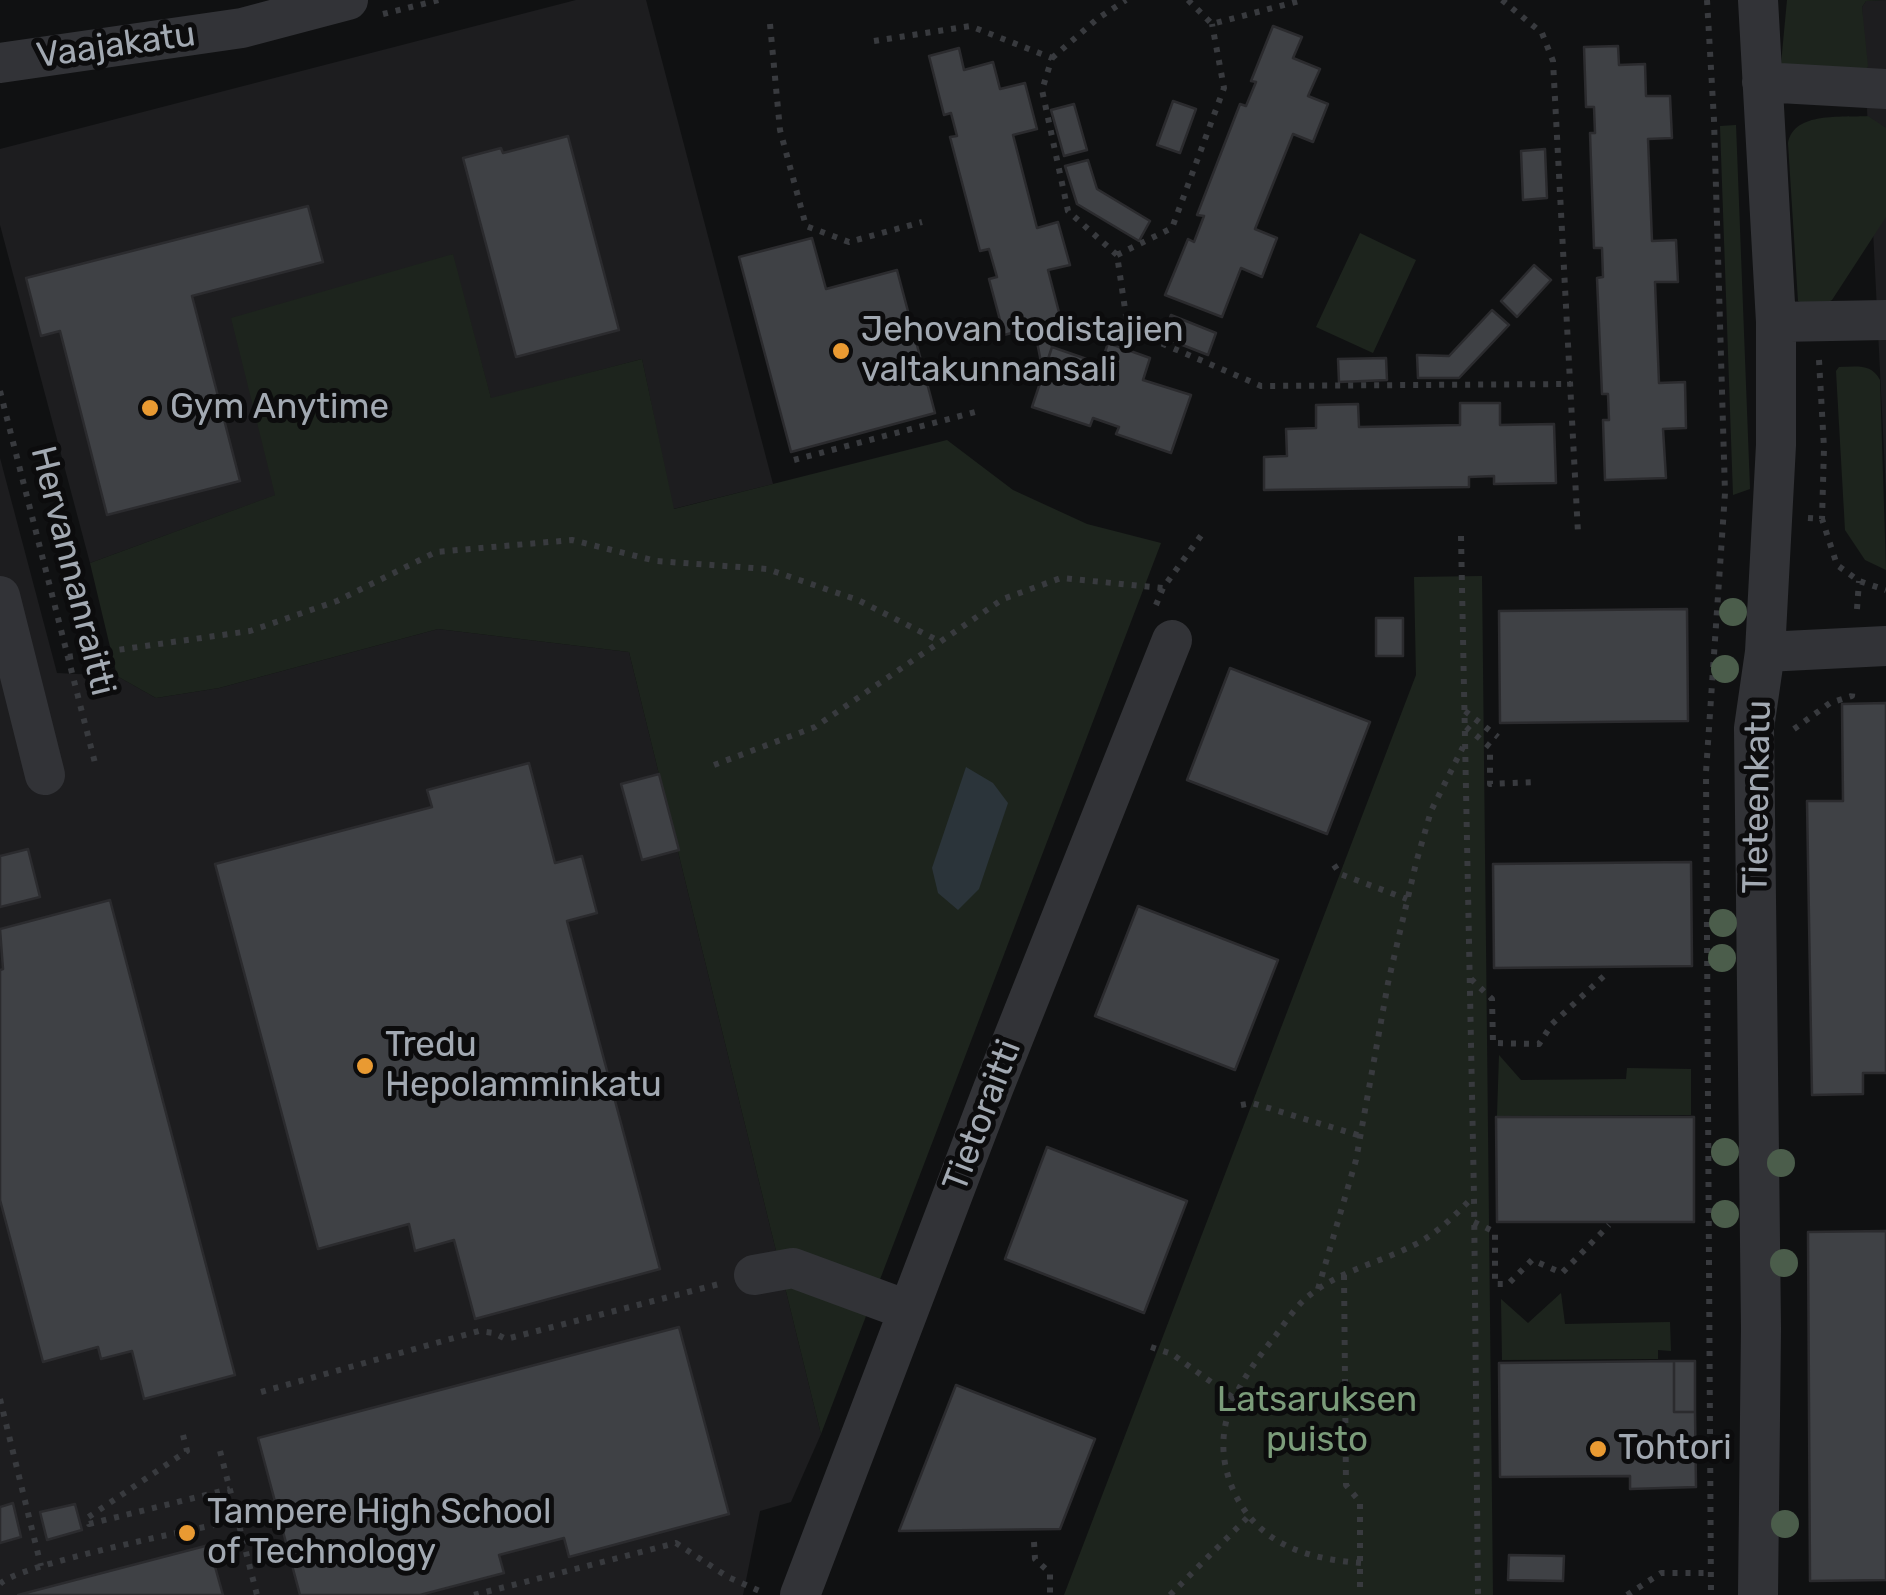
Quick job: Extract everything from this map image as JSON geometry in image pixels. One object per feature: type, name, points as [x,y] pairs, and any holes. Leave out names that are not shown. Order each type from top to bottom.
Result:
[{"type":"street","name":"Vaajakatu","points":[[0,63],[242,28],[348,0]]},
{"type":"street","name":"Tieteenkatu","points":[[1758,0],[1776,322],[1776,444],[1765,652],[1754,728],[1760,1328],[1758,1595]]},
{"type":"street","points":[[1762,82],[1886,89]]},
{"type":"street","points":[[1776,322],[1886,320]]},
{"type":"street","points":[[0,596],[45,775]]},
{"type":"street","name":"Tietoraitti","points":[[800,1595],[907,1310],[1172,640]]},
{"type":"street","points":[[1765,652],[1886,646]]},
{"type":"street","points":[[754,1276],[793,1268],[907,1310]]},
{"type":"path","points":[[1126,0],[1052,58],[1042,90],[1068,210],[1117,255],[1128,329],[1261,386],[1571,384]]},
{"type":"path","points":[[1117,255],[1172,228],[1224,88],[1212,24],[1188,0]]},
{"type":"path","points":[[1212,24],[1303,0]]},
{"type":"path","points":[[1502,0],[1542,33],[1553,61],[1578,533]]},
{"type":"path","points":[[770,24],[780,130],[806,226],[848,242],[922,222]]},
{"type":"path","points":[[874,41],[970,26],[1052,58]]},
{"type":"path","points":[[1817,322],[1824,448],[1822,518]]},
{"type":"path","name":"Hervannanraitti","points":[[0,390],[96,763]]},
{"type":"path","points":[[794,460],[978,411]]},
{"type":"path","points":[[1461,536],[1478,1595]]},
{"type":"path","points":[[68,656],[250,631],[338,601],[436,552],[572,540],[656,561],[767,569],[858,600],[938,641]]},
{"type":"path","points":[[714,764],[815,727],[1004,599],[1061,578],[1163,588]]},
{"type":"path","points":[[1796,729],[1830,703],[1852,696]]},
{"type":"path","points":[[1464,710],[1498,737]]},
{"type":"path","points":[[1465,726],[1490,747],[1490,784],[1536,782]]},
{"type":"path","points":[[1318,1290],[1360,1136],[1407,899],[1432,812],[1465,744]]},
{"type":"path","points":[[1334,865],[1340,874],[1407,899]]},
{"type":"path","points":[[1470,978],[1492,999],[1493,1043],[1539,1044],[1552,1024],[1605,976]]},
{"type":"path","points":[[1241,1106],[1252,1103],[1360,1136]]},
{"type":"path","points":[[1362,1563],[1326,1560],[1274,1540],[1247,1518],[1229,1480],[1223,1434],[1232,1398],[1250,1368],[1304,1300],[1344,1275],[1416,1244],[1448,1223],[1474,1196]]},
{"type":"path","points":[[1474,1222],[1494,1232],[1494,1284],[1508,1284],[1532,1260],[1565,1276],[1609,1225]]},
{"type":"path","points":[[1344,1275],[1346,1485],[1360,1502],[1360,1595]]},
{"type":"path","points":[[261,1392],[479,1331],[506,1339],[754,1276]]},
{"type":"path","points":[[1151,1347],[1172,1354],[1232,1398]]},
{"type":"path","points":[[0,1399],[41,1566]]},
{"type":"path","points":[[183,1436],[188,1451],[88,1518],[89,1524],[230,1489]]},
{"type":"path","points":[[220,1451],[256,1595]]},
{"type":"path","points":[[1170,1595],[1247,1518]]},
{"type":"path","points":[[0,1584],[6,1578],[41,1566],[238,1520]]},
{"type":"path","points":[[1034,1542],[1035,1559],[1050,1573],[1050,1595]]},
{"type":"path","points":[[474,1595],[676,1543],[728,1577],[770,1595]]},
{"type":"path","points":[[1627,1595],[1661,1573],[1711,1573]]},
{"type":"shaded area","points":[[576,0],[646,0],[773,484],[673,509],[642,359],[491,399],[452,254],[276,495],[90,563],[0,225],[0,149]]},
{"type":"shaded area","points":[[1886,0],[1886,492],[1862,7],[1866,1]]},
{"type":"shaded area","name":"Tredu Hepolamminkatu","points":[[0,458],[57,673],[117,676],[156,698],[219,688],[438,629],[629,652],[821,1434],[791,1502],[760,1511],[743,1595],[0,1595]]},
{"type":"shaded area","points":[[966,767],[993,783],[1008,803],[979,889],[958,910],[938,893],[932,868]]},
{"type":"green space","points":[[1787,0],[1884,0],[1866,1],[1862,7],[1868,66],[1864,74],[1781,64]]},
{"type":"green space","points":[[1868,116],[1886,128],[1886,217],[1832,300],[1815,305],[1802,303],[1798,301],[1788,143],[1792,133],[1809,121]]},
{"type":"green space","points":[[1736,125],[1750,489],[1733,495],[1720,126]]},
{"type":"green space","points":[[1360,233],[1416,260],[1373,353],[1316,327]]},
{"type":"green space","points":[[453,254],[491,398],[642,359],[674,509],[947,440],[1013,490],[1087,524],[1161,543],[821,1434],[629,652],[438,629],[219,688],[156,698],[117,676],[90,563],[275,495],[231,318]]},
{"type":"green space","points":[[1839,367],[1868,368],[1880,380],[1886,570],[1865,560],[1845,530],[1836,371]]},
{"type":"green space","name":"Latsaruksen puisto","points":[[1482,576],[1493,1595],[1064,1595],[1416,675],[1414,577]]},
{"type":"green space","points":[[1499,1055],[1521,1080],[1626,1079],[1627,1068],[1691,1069],[1691,1115],[1497,1116]]},
{"type":"green space","points":[[1561,1293],[1565,1324],[1670,1322],[1671,1351],[1658,1350],[1658,1359],[1502,1360],[1501,1299],[1528,1323]]},
{"type":"building","points":[[1273,26],[1302,37],[1293,58],[1320,69],[1308,96],[1328,104],[1313,142],[1293,134],[1255,229],[1277,238],[1262,277],[1241,268],[1222,317],[1165,295],[1188,239],[1194,242],[1204,216],[1197,215],[1240,104],[1246,106],[1256,82],[1251,81]]},
{"type":"building","points":[[1618,46],[1619,65],[1645,64],[1646,96],[1670,96],[1672,138],[1648,139],[1652,241],[1676,240],[1678,282],[1655,282],[1659,383],[1685,382],[1686,428],[1663,429],[1666,478],[1605,480],[1603,420],[1609,420],[1608,394],[1602,394],[1597,278],[1603,277],[1602,248],[1594,248],[1590,133],[1595,133],[1594,107],[1586,107],[1584,47]]},
{"type":"building","points":[[959,48],[964,70],[993,62],[1000,89],[1025,83],[1037,129],[1013,135],[1037,228],[1058,222],[1070,265],[1048,270],[1061,320],[1004,335],[989,279],[997,277],[989,249],[980,251],[950,137],[957,136],[951,113],[944,115],[929,56]]},
{"type":"building","points":[[1173,101],[1196,109],[1180,153],[1157,145]]},
{"type":"building","points":[[1074,104],[1087,150],[1064,156],[1051,110]]},
{"type":"building","points":[[568,136],[619,330],[516,357],[463,158],[501,148],[503,153]]},
{"type":"building","points":[[1545,149],[1547,198],[1523,200],[1521,151]]},
{"type":"building","points":[[1088,160],[1097,189],[1150,221],[1139,241],[1077,204],[1065,166]]},
{"type":"building","name":"Gym Anytime","points":[[308,206],[323,262],[192,296],[240,481],[107,515],[60,331],[41,336],[26,278]]},
{"type":"building","name":"Jehovan todistajien valtakunnansali","points":[[812,238],[826,289],[897,270],[935,413],[791,452],[739,257]]},
{"type":"building","points":[[1534,265],[1551,280],[1517,317],[1501,301]]},
{"type":"building","points":[[1492,310],[1509,325],[1459,378],[1418,378],[1417,355],[1449,356]]},
{"type":"building","points":[[1171,315],[1216,333],[1208,355],[1162,337]]},
{"type":"building","points":[[1045,324],[1052,347],[1047,363],[1041,362],[1034,327]]},
{"type":"building","points":[[1108,343],[1150,358],[1143,380],[1191,395],[1171,453],[1116,434],[1119,427],[1093,418],[1090,426],[1032,407],[1052,347],[1101,364]]},
{"type":"building","points":[[1386,358],[1387,380],[1339,382],[1338,359]]},
{"type":"building","points":[[1460,403],[1500,403],[1500,425],[1554,424],[1556,483],[1494,484],[1494,476],[1469,477],[1469,487],[1264,490],[1264,457],[1287,456],[1286,429],[1316,428],[1316,405],[1358,404],[1359,427],[1460,425]]},
{"type":"building","points":[[1687,609],[1688,721],[1500,723],[1499,611]]},
{"type":"building","points":[[1376,618],[1403,618],[1403,656],[1376,656]]},
{"type":"building","points":[[1230,668],[1370,722],[1327,834],[1187,780]]},
{"type":"building","points":[[1886,703],[1886,1073],[1863,1073],[1863,1094],[1812,1095],[1807,801],[1843,801],[1842,704]]},
{"type":"building","points":[[529,763],[555,863],[582,856],[597,913],[567,921],[660,1269],[475,1319],[454,1240],[415,1251],[409,1224],[318,1249],[215,864],[432,807],[427,790]]},
{"type":"building","points":[[659,774],[679,850],[642,860],[621,784]]},
{"type":"building","points":[[28,849],[40,897],[0,907],[0,856]]},
{"type":"building","points":[[1691,862],[1692,966],[1494,968],[1493,864]]},
{"type":"building","points":[[110,900],[235,1375],[144,1399],[132,1351],[101,1359],[98,1347],[43,1362],[0,1200],[0,929]]},
{"type":"building","points":[[1138,906],[1278,960],[1235,1070],[1095,1016]]},
{"type":"building","points":[[1496,1117],[1694,1117],[1694,1222],[1497,1222]]},
{"type":"building","points":[[1047,1147],[1187,1201],[1144,1313],[1005,1259]]},
{"type":"building","points":[[1886,1231],[1886,1580],[1810,1581],[1808,1232]]},
{"type":"building","points":[[679,1327],[729,1514],[569,1557],[564,1538],[499,1555],[504,1573],[420,1595],[300,1595],[258,1438]]},
{"type":"building","name":"Tohtori","points":[[1674,1361],[1674,1412],[1695,1412],[1696,1487],[1630,1489],[1630,1476],[1500,1477],[1499,1363]]},
{"type":"building","points":[[1674,1361],[1695,1361],[1695,1412],[1674,1412]]},
{"type":"building","points":[[956,1385],[1095,1439],[1060,1529],[899,1531]]},
{"type":"building","points":[[13,1503],[21,1537],[0,1543],[0,1507]]},
{"type":"building","points":[[75,1504],[82,1530],[47,1540],[40,1512]]},
{"type":"building","points":[[209,1545],[223,1595],[18,1595]]},
{"type":"building","points":[[1509,1555],[1564,1556],[1563,1581],[1508,1580]]},
{"type":"place","name":"Jehovan todistajien valtakunnansali","points":[[841,351]]},
{"type":"place","name":"Gym Anytime","points":[[150,408]]},
{"type":"place","name":"Tredu Hepolamminkatu","points":[[365,1066]]},
{"type":"place","name":"Tohtori","points":[[1598,1449]]},
{"type":"place","name":"Tampere High School of Technology","points":[[187,1533]]}]
